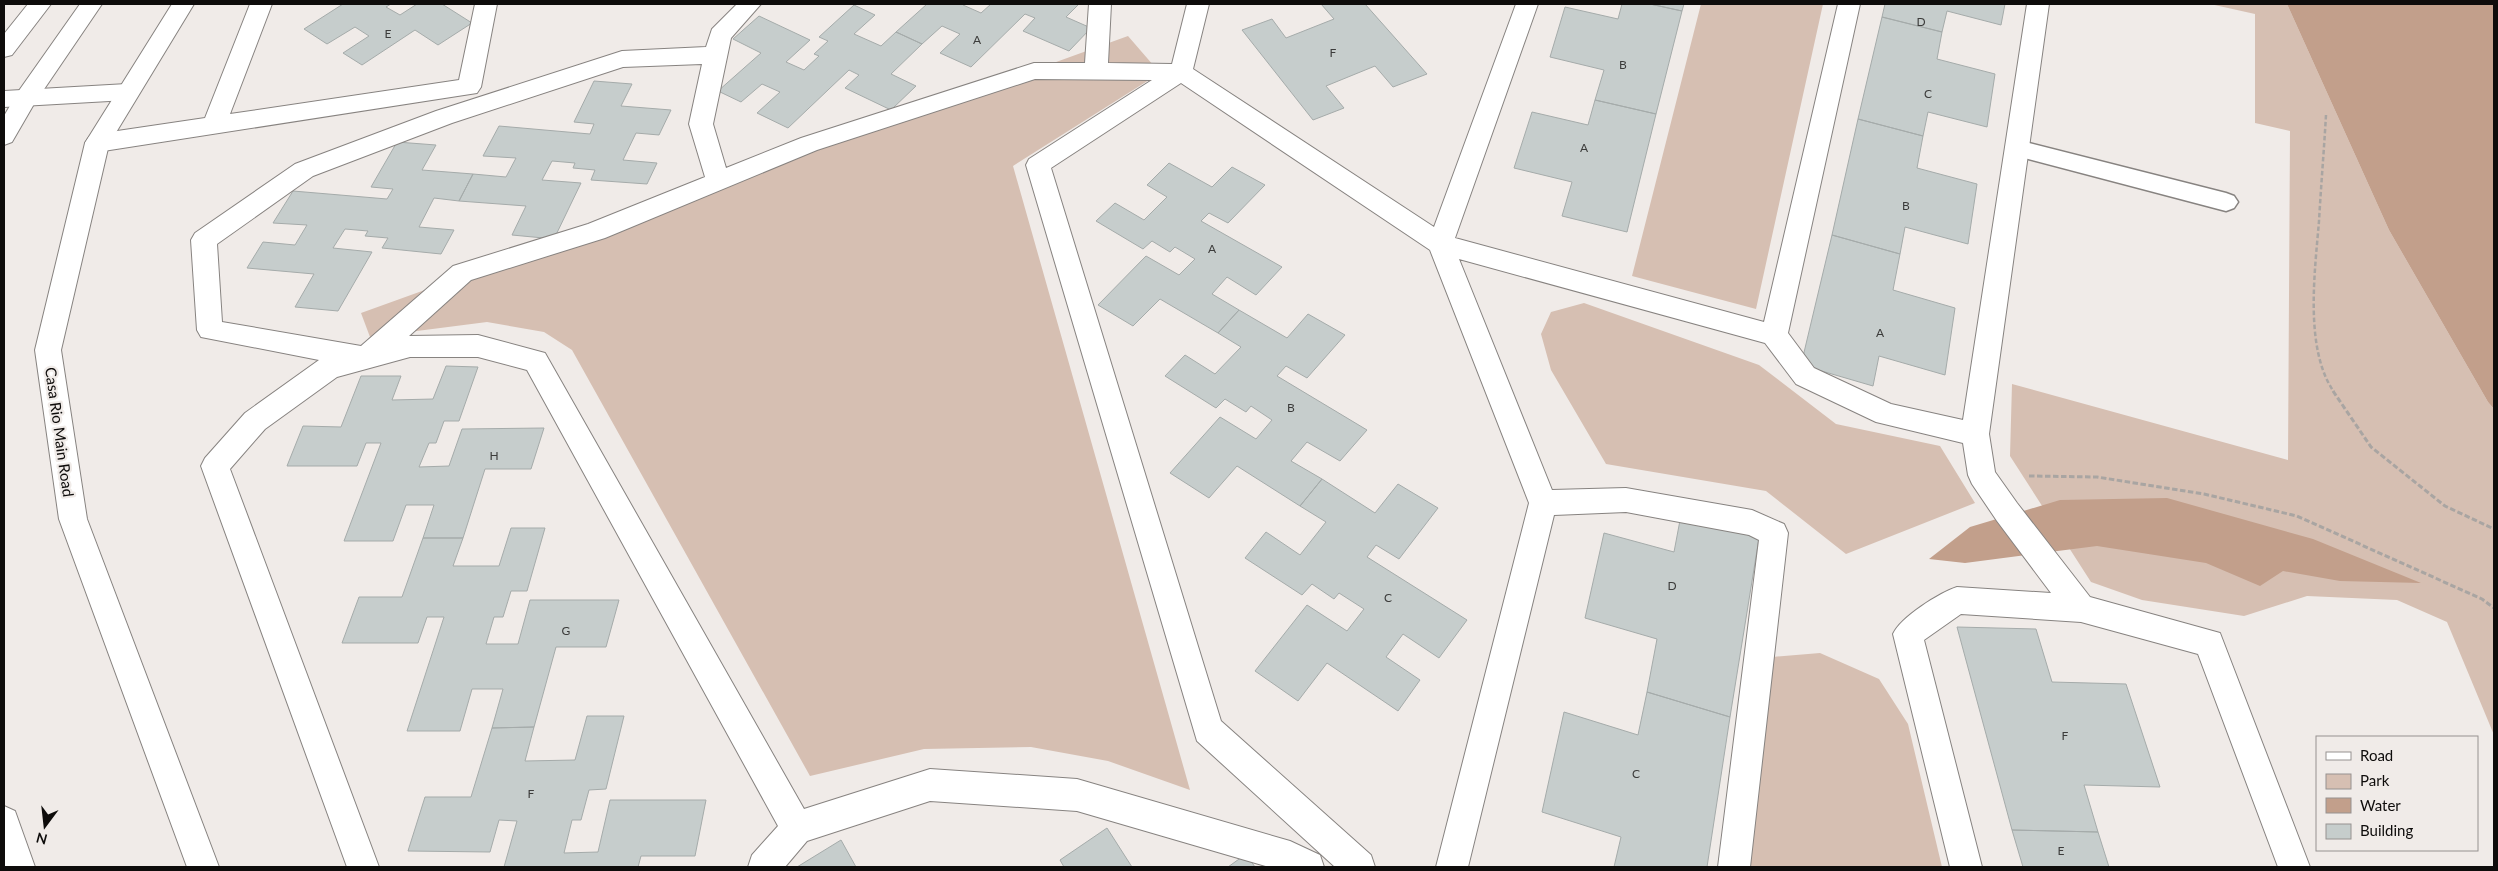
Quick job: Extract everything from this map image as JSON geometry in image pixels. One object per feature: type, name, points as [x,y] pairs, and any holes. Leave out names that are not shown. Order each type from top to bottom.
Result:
[{"type":"street","points":[[4,50],[40,4]]},
{"type":"street","points":[[4,136],[15,98],[92,4]]},
{"type":"street","name":"Casa Rio Main Road","points":[[183,4],[97,143],[48,350],[73,519],[203,867]]},
{"type":"street","points":[[214,125],[261,4]]},
{"type":"street","points":[[97,143],[469,87],[486,4]]},
{"type":"street","points":[[718,182],[701,124],[720,35],[750,4]]},
{"type":"street","points":[[1096,71],[1100,4]]},
{"type":"street","points":[[1198,4],[1181,72],[1038,166],[1208,730],[1359,867]]},
{"type":"street","points":[[1452,867],[1542,503],[1440,244],[1527,4]]},
{"type":"street","points":[[1774,335],[1849,4]]},
{"type":"street","points":[[2038,4],[1975,434],[1982,475],[2007,512],[2081,608]]},
{"type":"street","points":[[366,358],[210,330],[204,240],[304,170],[444,117],[622,59],[716,55]]},
{"type":"street","points":[[366,358],[462,273],[596,231],[809,144],[1034,71],[1181,72],[1440,244],[1774,335],[1805,376],[1886,414],[1975,434]]},
{"type":"street","points":[[15,98],[127,92]]},
{"type":"street","points":[[363,867],[215,466],[255,421],[329,368],[410,346],[478,346],[536,361],[798,828]]},
{"type":"street","points":[[1542,503],[1626,500],[1752,523],[1774,533],[1734,867]]},
{"type":"street","points":[[1966,867],[1908,634],[1957,600],[2081,608],[2208,643],[2294,867]]},
{"type":"street","points":[[764,867],[798,828],[930,785],[1077,795],[1290,858],[1308,867]]},
{"type":"street","points":[[4,822],[18,867]]},
{"type":"lane","points":[[2017,148],[2226,202]]},
{"type":"path","points":[[2326,115],[2313,302],[2318,349],[2329,385],[2371,447],[2445,506],[2494,529]]},
{"type":"path","points":[[1982,475],[2097,477],[2204,494],[2297,516],[2482,599],[2494,608]]},
{"type":"green space","points":[[1701,4],[1823,4],[1756,309],[1632,276]]},
{"type":"green space","points":[[2210,4],[2287,4],[2389,230],[2488,402],[2494,409],[2494,735],[2447,622],[2397,600],[2307,596],[2244,616],[2142,600],[2091,582],[2010,456],[2012,384],[2288,460],[2290,131],[2255,123],[2255,14]]},
{"type":"green space","points":[[1128,36],[1160,73],[1013,166],[1190,790],[1108,761],[1031,747],[924,749],[810,776],[572,350],[544,332],[487,322],[370,337],[361,313]]},
{"type":"green space","points":[[1584,303],[1759,365],[1836,424],[1940,446],[1975,503],[1846,554],[1766,491],[1606,464],[1551,370],[1541,334],[1551,312]]},
{"type":"green space","points":[[1820,653],[1879,679],[1908,724],[1942,867],[1744,867],[1772,657]]},
{"type":"water","points":[[2287,4],[2494,5],[2494,409],[2488,402],[2389,230]]},
{"type":"water","points":[[2167,498],[2313,539],[2421,583],[2340,581],[2283,571],[2260,586],[2206,563],[2097,546],[1965,563],[1929,559],[1970,527],[2060,500]]},
{"type":"building","points":[[343,4],[391,4],[386,7],[400,15],[417,4],[442,4],[472,23],[438,45],[415,30],[362,65],[343,53],[369,36],[355,27],[327,44],[304,29]]},
{"type":"building","points":[[927,4],[964,4],[981,13],[991,4],[1079,4],[1066,17],[1091,28],[1069,51],[1023,31],[1035,18],[1025,14],[971,67],[940,53],[960,34],[942,26],[922,44],[896,32]]},
{"type":"building","points":[[1321,4],[1365,4],[1427,74],[1393,87],[1375,66],[1326,86],[1344,108],[1313,120],[1242,30],[1272,19],[1286,38],[1334,19]]},
{"type":"building","points":[[1622,4],[1650,4],[1682,11],[1656,114],[1595,100],[1604,70],[1550,57],[1565,7],[1618,19]]},
{"type":"building","points":[[1650,4],[1684,4],[1682,11]]},
{"type":"building","points":[[1885,4],[2005,4],[2001,25],[1947,11],[1942,32],[1882,17]]},
{"type":"building","points":[[854,5],[875,15],[854,34],[881,46],[896,32],[922,44],[891,74],[916,86],[891,110],[845,88],[859,75],[849,70],[788,128],[757,113],[780,92],[762,84],[741,102],[718,91],[761,53],[733,39],[759,16],[810,40],[786,62],[804,70],[819,56],[814,54],[828,41],[819,37]]},
{"type":"building","points":[[1882,17],[1942,32],[1937,59],[1995,74],[1987,127],[1928,112],[1923,136],[1858,119]]},
{"type":"building","points":[[594,81],[632,84],[621,106],[671,110],[659,135],[636,133],[623,160],[657,163],[647,184],[591,180],[595,170],[573,168],[575,163],[552,161],[542,180],[581,183],[554,239],[512,235],[526,206],[459,201],[473,174],[506,177],[516,158],[483,156],[499,126],[590,134],[594,124],[574,122]]},
{"type":"building","points":[[1595,100],[1656,114],[1627,232],[1562,216],[1572,182],[1514,168],[1532,112],[1588,125]]},
{"type":"building","points":[[1858,119],[1923,136],[1917,168],[1977,184],[1968,244],[1905,227],[1900,254],[1832,235]]},
{"type":"building","points":[[397,142],[436,145],[422,170],[473,174],[459,201],[434,198],[419,227],[454,230],[441,254],[382,248],[388,238],[365,236],[368,231],[345,229],[333,248],[372,252],[338,311],[295,307],[314,274],[247,268],[263,242],[295,245],[307,225],[273,223],[293,191],[387,199],[393,189],[371,187]]},
{"type":"building","points":[[1169,163],[1212,187],[1232,167],[1265,185],[1228,223],[1209,213],[1201,221],[1282,267],[1256,295],[1227,277],[1212,294],[1239,310],[1218,333],[1160,299],[1133,326],[1098,305],[1146,256],[1179,275],[1195,259],[1175,247],[1170,252],[1152,241],[1143,249],[1096,221],[1115,203],[1144,220],[1167,197],[1147,185]]},
{"type":"building","points":[[1832,235],[1900,254],[1893,290],[1955,308],[1945,375],[1879,356],[1873,386],[1801,365]]},
{"type":"building","points":[[1239,310],[1287,338],[1308,314],[1345,335],[1307,378],[1286,366],[1277,376],[1367,430],[1340,461],[1307,442],[1291,461],[1322,479],[1300,506],[1237,466],[1209,498],[1170,473],[1220,417],[1256,439],[1272,420],[1251,406],[1246,412],[1225,399],[1216,408],[1165,376],[1185,355],[1215,374],[1241,347],[1218,333]]},
{"type":"building","points":[[446,366],[478,367],[459,421],[444,421],[436,443],[429,443],[419,467],[449,466],[462,429],[544,428],[531,469],[485,469],[463,538],[423,538],[434,505],[406,505],[393,541],[344,541],[381,443],[366,443],[357,466],[287,466],[303,426],[341,427],[361,376],[401,376],[392,400],[433,399]]},
{"type":"building","points":[[1322,479],[1375,513],[1398,484],[1438,508],[1399,559],[1376,545],[1367,557],[1467,620],[1439,658],[1403,634],[1386,657],[1420,680],[1398,711],[1327,663],[1298,701],[1255,671],[1307,605],[1347,631],[1364,609],[1339,593],[1334,599],[1312,584],[1302,595],[1245,558],[1266,532],[1300,555],[1326,522],[1300,506]]},
{"type":"building","points":[[1681,515],[1759,538],[1730,717],[1647,692],[1657,639],[1585,618],[1604,533],[1674,552]]},
{"type":"building","points":[[511,528],[545,528],[527,591],[511,591],[503,617],[494,617],[486,644],[518,644],[530,600],[619,600],[606,647],[556,647],[534,727],[492,728],[503,689],[472,689],[460,731],[407,731],[444,617],[427,617],[418,643],[342,643],[359,597],[402,597],[423,538],[463,538],[453,566],[499,566]]},
{"type":"building","points":[[1957,627],[2036,629],[2052,682],[2126,684],[2160,787],[2084,785],[2098,832],[2012,830]]},
{"type":"building","points":[[1647,692],[1730,717],[1707,867],[1614,867],[1621,837],[1542,812],[1564,712],[1638,735]]},
{"type":"building","points":[[587,716],[624,716],[606,789],[589,790],[581,820],[572,820],[564,853],[598,852],[610,800],[706,800],[695,856],[641,856],[638,867],[504,867],[517,821],[499,820],[490,852],[408,851],[425,797],[471,797],[492,728],[534,727],[525,761],[575,760]]},
{"type":"building","points":[[1107,828],[1132,867],[1064,867],[1060,860]]},
{"type":"building","points":[[2012,830],[2098,832],[2109,867],[2023,867]]},
{"type":"building","points":[[841,840],[856,867],[797,867]]},
{"type":"building","points":[[1246,854],[1255,867],[1228,867]]}]
